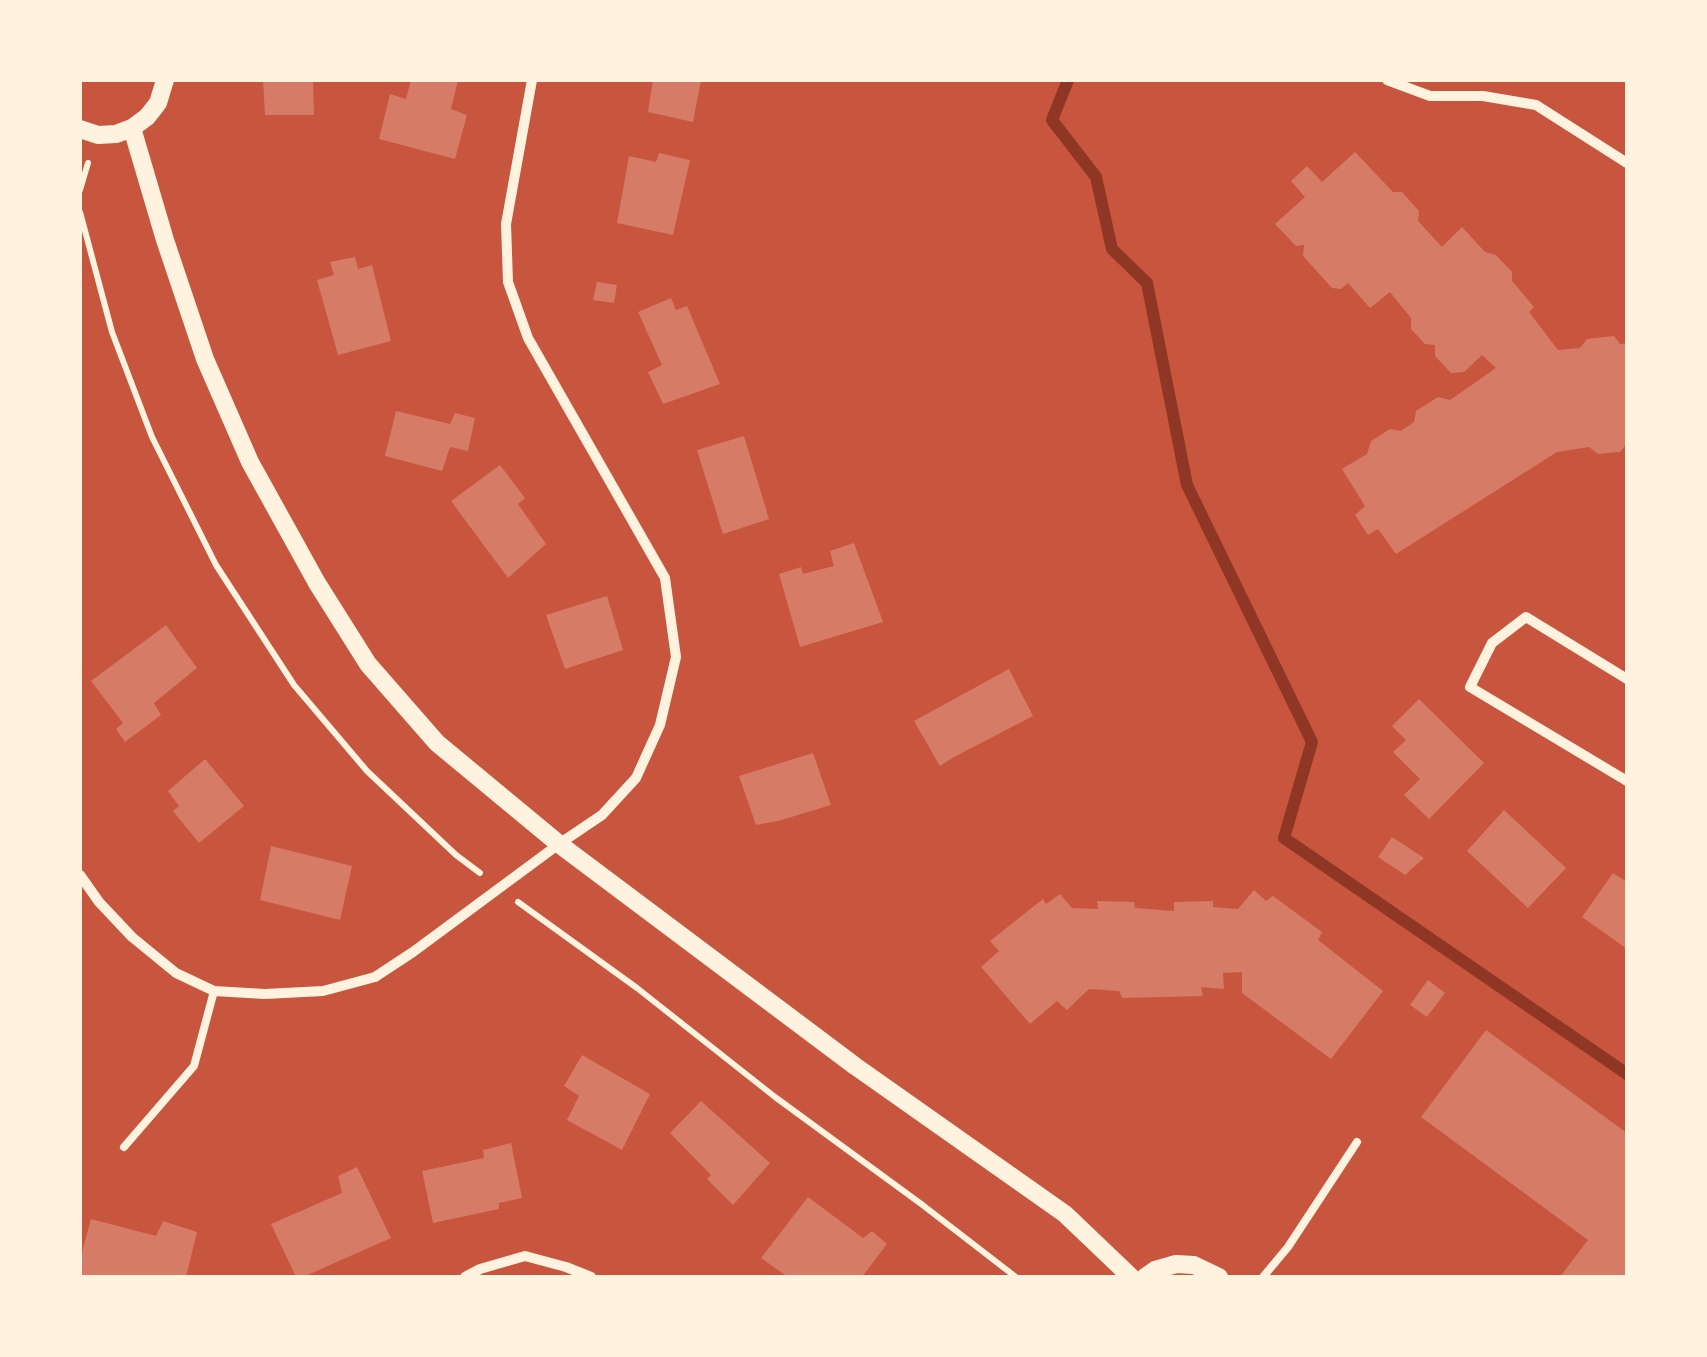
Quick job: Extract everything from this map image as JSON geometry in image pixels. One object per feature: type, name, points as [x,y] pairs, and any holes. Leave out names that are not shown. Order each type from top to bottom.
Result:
[{"type":"street","points":[[80,129],[116,134],[132,128],[158,104],[165,80]]},
{"type":"street","points":[[80,875],[132,937],[176,973],[214,991],[322,991],[375,977],[602,815],[636,778],[660,724],[676,657],[665,578],[528,338],[508,282],[506,224],[532,80]]},
{"type":"street","points":[[1386,80],[1430,96],[1484,96],[1536,106],[1627,163]]},
{"type":"street","points":[[132,128],[204,359],[250,462],[317,583],[368,664],[437,743],[560,844],[855,1066],[1064,1214],[1131,1277]]},
{"type":"street","points":[[1627,679],[1526,617],[1492,643],[1470,687],[1627,780]]},
{"type":"street","points":[[465,1277],[525,1256],[591,1277]]},
{"type":"street","points":[[1145,1277],[1176,1264],[1194,1265],[1219,1277]]},
{"type":"lane","points":[[124,1147],[194,1066],[214,991]]},
{"type":"lane","points":[[1263,1277],[1288,1247],[1356,1142]]},
{"type":"building","points":[[263,80],[313,80],[314,115],[265,115]]},
{"type":"building","points":[[411,80],[458,80],[451,109],[467,115],[455,159],[379,139],[390,94],[406,99]]},
{"type":"building","points":[[653,80],[701,80],[693,122],[648,112]]},
{"type":"building","points":[[1355,152],[1393,192],[1402,192],[1419,211],[1418,221],[1442,247],[1462,227],[1485,252],[1496,255],[1512,272],[1512,281],[1534,307],[1529,312],[1558,350],[1580,348],[1587,339],[1614,336],[1620,344],[1627,343],[1627,444],[1620,452],[1598,454],[1589,447],[1557,452],[1396,554],[1378,529],[1368,535],[1355,515],[1365,506],[1342,469],[1367,454],[1371,441],[1390,429],[1401,431],[1414,422],[1416,411],[1438,397],[1450,400],[1496,368],[1482,355],[1464,372],[1451,373],[1435,356],[1435,345],[1425,344],[1411,329],[1411,318],[1390,292],[1370,308],[1348,283],[1341,289],[1332,288],[1303,256],[1304,245],[1296,246],[1275,224],[1305,197],[1291,181],[1307,166],[1322,182]]},
{"type":"building","points":[[659,153],[690,160],[673,235],[617,223],[629,156],[656,162]]},
{"type":"building","points":[[355,257],[358,269],[372,265],[391,341],[338,355],[317,280],[334,275],[330,262]]},
{"type":"building","points":[[597,282],[617,285],[614,303],[593,300]]},
{"type":"building","points":[[671,298],[676,310],[687,306],[720,384],[663,404],[648,372],[662,365],[638,312]]},
{"type":"building","points":[[396,411],[450,424],[455,413],[475,418],[468,451],[450,447],[442,471],[385,456]]},
{"type":"building","points":[[744,436],[769,519],[723,534],[697,450]]},
{"type":"building","points":[[500,465],[525,498],[518,504],[546,544],[508,578],[451,501]]},
{"type":"building","points":[[854,543],[883,622],[800,647],[779,574],[801,567],[803,574],[834,566],[830,551]]},
{"type":"building","points":[[607,596],[623,650],[565,669],[546,615]]},
{"type":"building","points":[[166,625],[197,668],[154,703],[161,715],[125,742],[116,729],[123,723],[91,681]]},
{"type":"building","points":[[1009,669],[1033,716],[940,766],[914,721]]},
{"type":"building","points":[[1419,699],[1484,763],[1429,819],[1404,795],[1420,779],[1393,752],[1406,740],[1392,726]]},
{"type":"building","points":[[813,753],[831,805],[756,825],[739,776]]},
{"type":"building","points":[[205,759],[244,806],[199,843],[173,811],[179,806],[168,791]]},
{"type":"building","points":[[1504,810],[1566,868],[1528,908],[1467,851]]},
{"type":"building","points":[[1392,837],[1424,858],[1405,875],[1378,857]]},
{"type":"building","points":[[271,846],[352,866],[340,920],[260,900]]},
{"type":"building","points":[[1613,873],[1627,882],[1627,949],[1582,917]]},
{"type":"building","points":[[1254,890],[1266,901],[1273,896],[1322,932],[1318,940],[1383,991],[1331,1059],[1242,993],[1242,972],[1223,973],[1224,989],[1201,987],[1203,996],[1122,998],[1119,991],[1089,989],[1067,1010],[1057,1001],[1030,1024],[981,967],[999,951],[990,941],[1043,899],[1046,904],[1060,894],[1072,908],[1098,909],[1097,901],[1134,902],[1135,908],[1174,911],[1174,902],[1213,901],[1213,907],[1238,909]]},
{"type":"building","points":[[1428,980],[1445,993],[1427,1017],[1410,1005]]},
{"type":"building","points":[[1486,1030],[1627,1133],[1627,1277],[1560,1277],[1588,1240],[1421,1117]]},
{"type":"building","points":[[582,1055],[650,1094],[622,1150],[567,1120],[579,1096],[564,1086]]},
{"type":"building","points":[[701,1101],[770,1163],[733,1205],[707,1179],[711,1175],[670,1133]]},
{"type":"building","points":[[511,1143],[522,1198],[499,1203],[499,1209],[433,1223],[422,1171],[484,1158],[483,1150]]},
{"type":"building","points":[[357,1167],[391,1238],[296,1277],[271,1224],[342,1193],[338,1176]]},
{"type":"building","points":[[808,1197],[863,1238],[872,1231],[887,1244],[862,1277],[788,1277],[761,1258]]},
{"type":"building","points":[[91,1219],[156,1236],[163,1221],[197,1232],[186,1277],[80,1277],[80,1259]]},
{"type":"waterway","points":[[1068,80],[1052,120],[1096,177],[1112,249],[1147,283],[1187,485],[1312,742],[1284,838],[1627,1074]]}]
